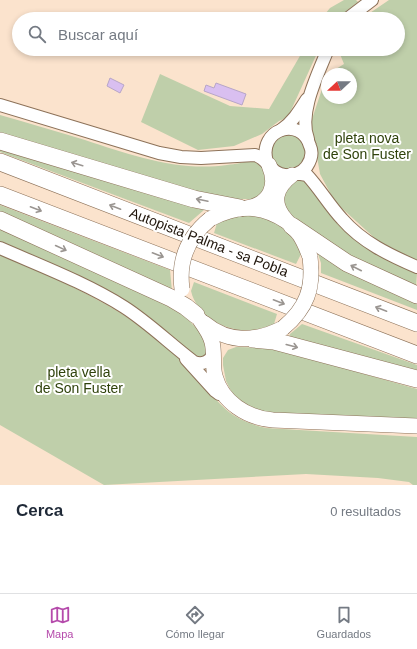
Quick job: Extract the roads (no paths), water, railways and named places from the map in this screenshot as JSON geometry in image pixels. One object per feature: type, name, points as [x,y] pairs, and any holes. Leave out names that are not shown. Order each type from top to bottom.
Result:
[{"type":"highway","points":[[0,141],[194,199],[244,208]]},
{"type":"highway","name":"Autopista Palma - sa Pobla","points":[[0,162],[417,323]]},
{"type":"highway","points":[[0,195],[417,355]]},
{"type":"highway","points":[[0,220],[171,298],[186,307],[198,318]]},
{"type":"highway","points":[[289,224],[347,263],[417,295]]},
{"type":"highway","points":[[249,339],[274,341],[417,379]]},
{"type":"main road","points":[[268,164],[272,172],[273,181],[269,195],[259,205],[229,210],[210,219],[196,232],[186,249],[181,268],[182,289],[186,299],[211,338],[215,376],[223,391],[230,402],[239,409],[252,416],[266,420],[417,426]]},
{"type":"main road","points":[[223,391],[218,367],[220,354],[224,348],[229,343],[264,336],[283,328],[295,317],[305,302],[310,285],[310,257],[299,235],[279,211],[277,195],[282,185],[294,175]]},
{"type":"main road","points":[[244,208],[268,212],[289,224]]},
{"type":"main road","points":[[198,318],[217,332],[234,338],[249,339]]},
{"type":"street","points":[[356,12],[372,0]]},
{"type":"street","points":[[325,56],[312,91],[305,121],[305,130],[311,147],[313,169],[327,199]]},
{"type":"street","points":[[226,156],[257,147],[287,126],[293,120],[312,91]]},
{"type":"street","points":[[0,105],[159,153],[193,157],[252,155],[260,157],[274,171],[281,174],[307,175],[341,219],[357,234],[379,249],[417,267]]},
{"type":"street","points":[[281,130],[297,130],[308,140]]},
{"type":"street","points":[[268,140],[265,152],[268,164]]},
{"type":"street","points":[[294,175],[306,168],[311,154]]},
{"type":"street","points":[[0,248],[80,284],[124,307],[162,335],[194,362],[199,363],[209,360],[213,353]]},
{"type":"street","points":[[179,350],[205,382],[219,394],[223,391]]},
{"type":"park label","name":"pleta nova de Son Fuster","points":[[367,146]]},
{"type":"park label","name":"pleta vella de Son Fuster","points":[[79,380]]}]
